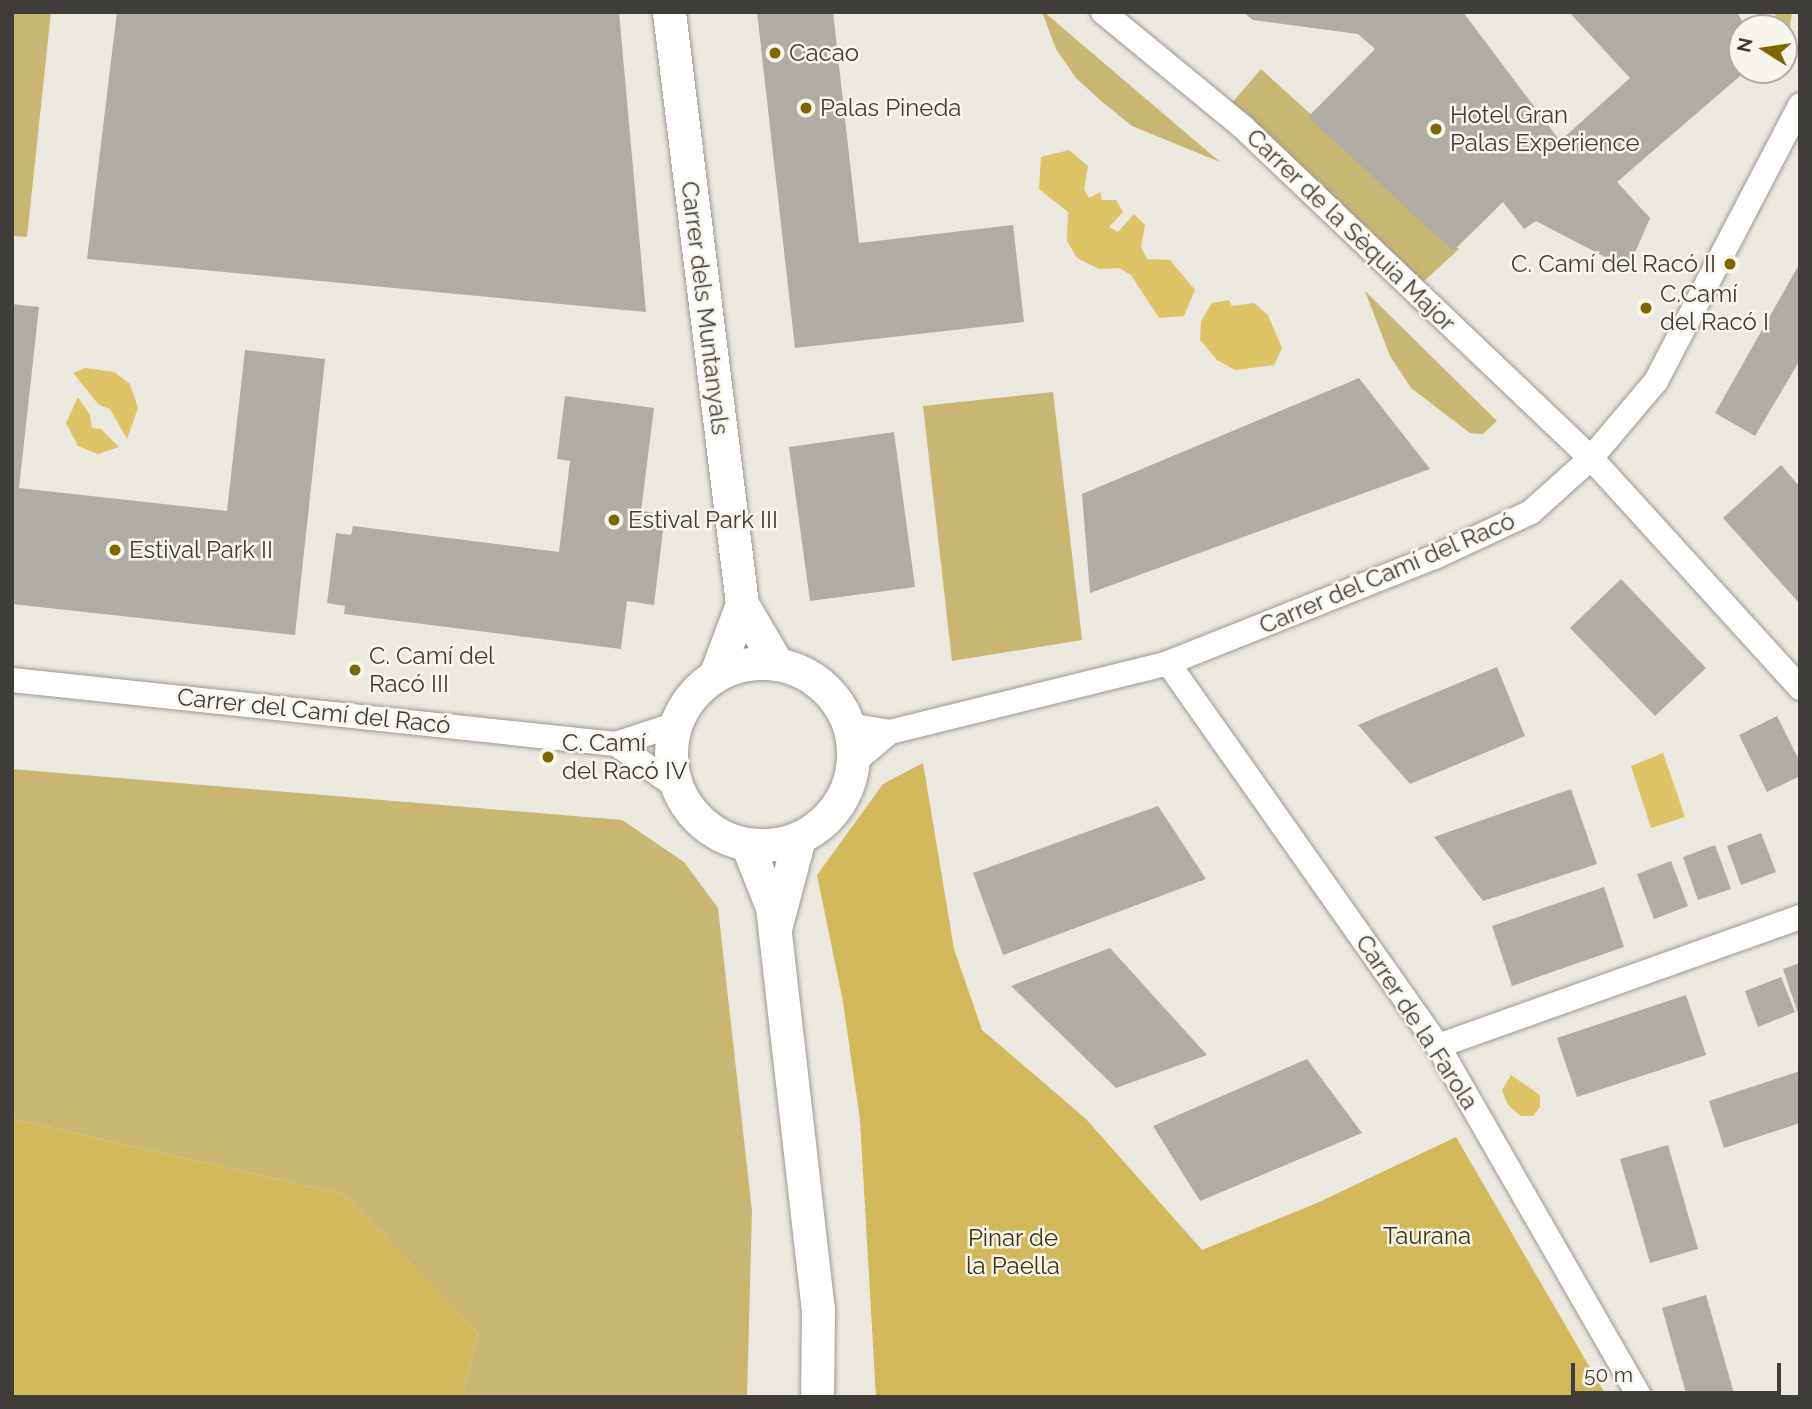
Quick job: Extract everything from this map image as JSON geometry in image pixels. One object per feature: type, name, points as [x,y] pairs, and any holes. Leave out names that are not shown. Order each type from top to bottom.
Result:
[{"type":"street","name":"Carrer dels Muntanyals","points":[[669,12],[742,604],[776,664]]},
{"type":"street","name":"Carrer de la Sèquia Major","points":[[1103,12],[1243,127],[1591,458]]},
{"type":"street","name":"Carrer del Camí del Racó","points":[[849,725],[890,732],[1168,663],[1435,557],[1531,512],[1591,458],[1656,381],[1800,105]]},
{"type":"street","points":[[1591,458],[1800,688]]},
{"type":"street","name":"Carrer dels Muntanyals","points":[[715,676],[742,604]]},
{"type":"street","name":"Carrer de la Farola","points":[[1168,663],[1438,1046],[1640,1397]]},
{"type":"street","points":[[617,744],[678,789],[705,825],[747,844],[774,845],[799,838],[830,815],[849,782],[853,763],[849,725],[821,684],[776,664],[744,665],[715,676],[698,689],[676,724],[671,757],[678,789]]},
{"type":"street","name":"Carrer del Camí del Racó","points":[[12,680],[617,744],[676,724]]},
{"type":"street","name":"Carrer del Camí del Racó","points":[[853,763],[890,732]]},
{"type":"street","points":[[773,918],[799,838]]},
{"type":"street","points":[[747,844],[773,918],[818,1308],[817,1397]]},
{"type":"street","points":[[1438,1046],[1800,917]]},
{"type":"shaded area","points":[[12,12],[51,12],[27,237],[12,236]]},
{"type":"shaded area","points":[[1042,12],[1220,162],[1132,126],[1100,100],[1076,78],[1056,49]]},
{"type":"shaded area","points":[[1773,12],[1792,12],[1792,14]]},
{"type":"shaded area","points":[[1261,69],[1459,249],[1422,283],[1232,103]]},
{"type":"shaded area","points":[[1069,150],[1088,166],[1084,189],[1089,198],[1100,192],[1102,200],[1116,200],[1123,212],[1109,227],[1118,232],[1134,214],[1145,225],[1141,247],[1147,259],[1170,260],[1195,290],[1184,316],[1159,318],[1131,275],[1119,268],[1099,269],[1077,258],[1067,241],[1068,212],[1039,189],[1041,157]]},
{"type":"shaded area","points":[[1365,291],[1497,421],[1483,434],[1470,433],[1411,388],[1390,356]]},
{"type":"shaded area","points":[[1229,300],[1232,306],[1254,303],[1268,315],[1282,348],[1274,365],[1235,370],[1217,360],[1200,340],[1201,321],[1212,303]]},
{"type":"shaded area","points":[[85,368],[114,372],[130,384],[138,408],[127,439],[110,409],[99,405],[73,373]]},
{"type":"shaded area","points":[[1053,392],[1082,640],[952,661],[923,406]]},
{"type":"shaded area","points":[[78,397],[90,415],[92,428],[101,429],[119,447],[98,454],[78,446],[66,423]]},
{"type":"shaded area","points":[[1663,753],[1685,817],[1651,828],[1631,766]]},
{"type":"shaded area","points":[[12,769],[622,820],[684,862],[718,908],[752,1211],[747,1397],[462,1397],[478,1333],[343,1194],[12,1119]]},
{"type":"shaded area","points":[[1511,1075],[1540,1095],[1540,1107],[1533,1116],[1521,1116],[1508,1105],[1502,1090]]},
{"type":"green space","name":"Pinar de la Paella","points":[[923,763],[954,949],[982,1030],[1086,1119],[1202,1250],[1317,1203],[1456,1137],[1607,1397],[876,1397],[860,1120],[843,1002],[817,875],[883,784]]},
{"type":"green space","points":[[12,1119],[343,1194],[478,1333],[462,1397],[12,1397]]},
{"type":"building","points":[[117,12],[619,12],[646,312],[87,259]]},
{"type":"building","name":"Palas Pineda","points":[[757,12],[833,12],[859,243],[1013,225],[1024,322],[795,348]]},
{"type":"building","name":"Hotel Gran Palas Experience","points":[[1243,12],[1463,12],[1560,141],[1630,78],[1569,12],[1738,14],[1728,14],[1728,84],[1731,84],[1617,182],[1650,218],[1628,269],[1536,221],[1524,229],[1503,202],[1453,251],[1308,117],[1375,49],[1358,34],[1253,20]]},
{"type":"building","points":[[1800,263],[1800,360],[1755,436],[1715,413]]},
{"type":"building","points":[[12,304],[39,307],[19,488],[227,511],[245,350],[325,359],[295,635],[12,604]]},
{"type":"building","points":[[1359,378],[1430,469],[1090,593],[1082,494]]},
{"type":"building","name":"Estival Park III","points":[[565,396],[654,408],[641,511],[665,514],[654,605],[627,601],[621,649],[344,614],[345,606],[327,603],[336,533],[351,535],[353,526],[559,552],[570,461],[557,459]]},
{"type":"building","points":[[894,432],[915,587],[810,601],[789,447]]},
{"type":"building","points":[[1781,465],[1800,487],[1800,604],[1723,518]]},
{"type":"building","points":[[1621,579],[1706,668],[1655,716],[1570,628]]},
{"type":"building","points":[[1497,667],[1525,736],[1410,784],[1358,725]]},
{"type":"building","points":[[1777,716],[1800,762],[1800,776],[1767,792],[1739,735]]},
{"type":"building","points":[[1571,789],[1597,864],[1483,901],[1434,837]]},
{"type":"building","points":[[1158,806],[1206,879],[1003,955],[973,873]]},
{"type":"building","points":[[1761,833],[1776,872],[1741,885],[1727,846]]},
{"type":"building","points":[[1715,845],[1731,889],[1698,900],[1683,857]]},
{"type":"building","points":[[1671,861],[1688,906],[1654,919],[1637,874]]},
{"type":"building","points":[[1604,887],[1624,947],[1512,986],[1492,926]]},
{"type":"building","points":[[1110,948],[1207,1055],[1116,1088],[1011,986]]},
{"type":"building","points":[[1800,963],[1800,1016],[1799,1016],[1783,969]]},
{"type":"building","points":[[1781,977],[1795,1012],[1758,1027],[1745,991]]},
{"type":"building","points":[[1686,995],[1706,1055],[1577,1097],[1557,1038]]},
{"type":"building","points":[[1307,1059],[1362,1133],[1200,1201],[1153,1126]]},
{"type":"building","points":[[1800,1071],[1800,1123],[1724,1148],[1709,1101]]},
{"type":"building","points":[[1668,1145],[1698,1249],[1650,1263],[1620,1159]]},
{"type":"building","points":[[1706,1295],[1735,1397],[1687,1397],[1662,1308]]},
{"type":"place","name":"Cacao","points":[[775,53]]},
{"type":"place","name":"Palas Pineda","points":[[806,108]]},
{"type":"place","name":"Hotel Gran Palas Experience","points":[[1436,129]]},
{"type":"place","name":"C. Camí del Racó II","points":[[1730,264]]},
{"type":"place","name":"C.Camí del Racó I","points":[[1646,308]]},
{"type":"place","name":"Estival Park III","points":[[614,520]]},
{"type":"place","name":"Estival Park II","points":[[115,550]]},
{"type":"place","name":"C. Camí del Racó III","points":[[355,670]]},
{"type":"place","name":"C. Camí del Racó IV","points":[[548,757]]},
{"type":"park label","name":"Taurana","points":[[1427,1236]]}]
